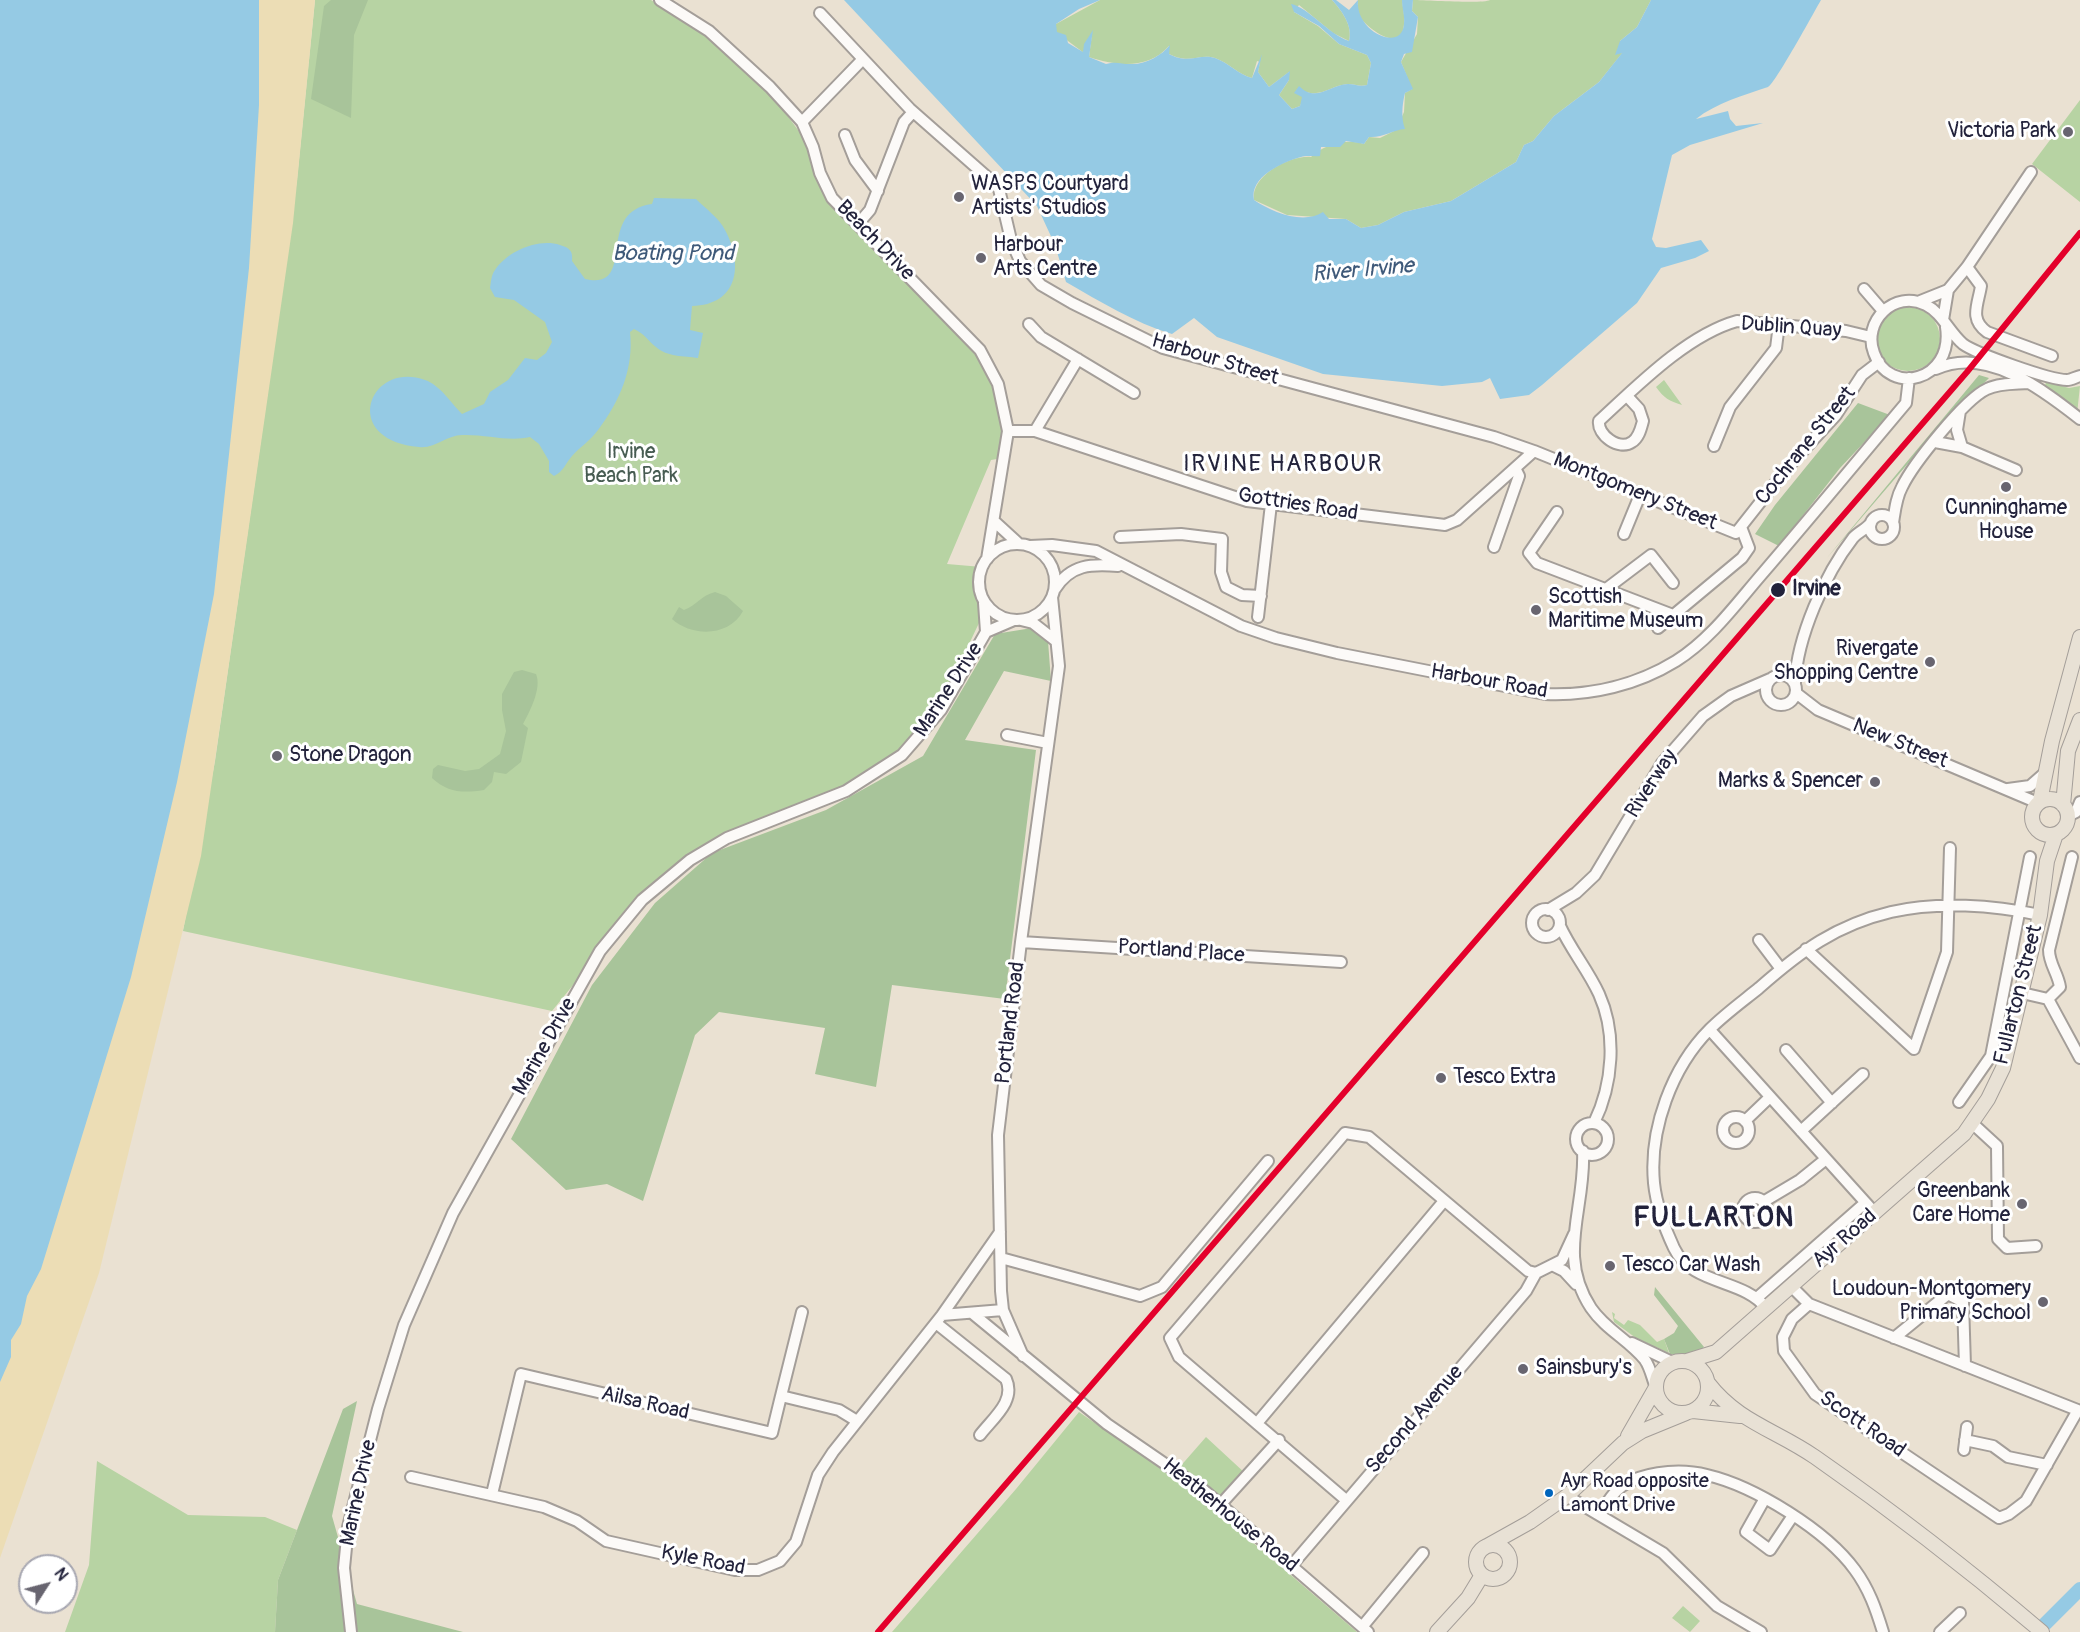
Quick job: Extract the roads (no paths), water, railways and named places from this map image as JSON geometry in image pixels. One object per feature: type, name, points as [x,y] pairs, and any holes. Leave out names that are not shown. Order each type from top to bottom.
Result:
[{"type":"main road","points":[[2080,637],[2052,741],[2039,802],[2031,814],[2033,826],[2049,834],[2065,827],[2067,751],[2080,720]]},
{"type":"main road","points":[[2039,802],[2052,799],[2066,810]]},
{"type":"main road","name":"Fullarton Street","points":[[1972,1123],[1988,1100],[2003,1068],[2040,915],[2049,834]]},
{"type":"main road","name":"Ayr Road","points":[[1716,1352],[1762,1303],[1791,1286],[1870,1208],[1940,1157],[1972,1123]]},
{"type":"main road","points":[[1623,1443],[1655,1387],[1660,1371],[1672,1362],[1687,1361],[1716,1352]]},
{"type":"main road","points":[[1482,1575],[1476,1561],[1480,1552],[1487,1546],[1530,1522],[1571,1492],[1623,1443],[1642,1431],[1689,1412],[1705,1399],[1707,1381],[1716,1352]]},
{"type":"main road","points":[[1687,1361],[1702,1370],[1719,1398],[1740,1416],[1785,1437],[1815,1457],[1962,1564],[2042,1632]]},
{"type":"main road","points":[[1655,1387],[1666,1408],[1740,1416]]},
{"type":"main road","points":[[1468,1598],[1508,1570],[1508,1555],[1512,1544],[1530,1522]]},
{"type":"main road","points":[[1487,1546],[1501,1547],[1508,1555]]},
{"type":"main road","points":[[1482,1575],[1497,1579]]},
{"type":"main road","points":[[1437,1632],[1468,1598],[1482,1575]]},
{"type":"street","name":"Beach Drive","points":[[660,0],[709,31],[770,87],[802,122],[813,147],[820,173],[832,198],[980,350],[998,384],[1008,431],[995,522],[987,559]]},
{"type":"street","name":"Harbour Street","points":[[820,13],[913,112],[999,189],[1011,240],[1020,261],[1041,285],[1163,348],[1455,425],[1534,451]]},
{"type":"street","points":[[802,122],[863,59]]},
{"type":"street","points":[[858,224],[870,210],[904,122],[913,112]]},
{"type":"street","points":[[845,135],[855,160],[878,191]]},
{"type":"street","points":[[1918,302],[1948,290],[1967,267],[2031,172]]},
{"type":"street","points":[[1967,267],[1981,286],[1975,318],[1979,327],[1994,335],[2052,356]]},
{"type":"street","points":[[1864,289],[1883,311]]},
{"type":"street","points":[[1934,370],[1945,356],[1948,342],[1945,324],[1948,290]]},
{"type":"street","points":[[2080,376],[2066,380],[1986,357],[1965,345],[1926,305],[1918,302],[1904,301],[1883,311],[1875,322],[1871,337],[1874,354],[1892,374],[1909,378],[1961,360],[2002,370],[2028,382],[2054,398],[2080,419]]},
{"type":"street","name":"Dublin Quay","points":[[1627,396],[1639,409],[1643,421],[1637,437],[1630,444],[1623,445],[1602,435],[1598,428],[1599,421],[1627,396],[1658,369],[1721,326],[1737,321],[1779,324],[1846,331],[1871,337]]},
{"type":"street","points":[[1029,324],[1041,336],[1134,393]]},
{"type":"street","points":[[1713,446],[1730,407],[1776,348],[1779,324]]},
{"type":"street","points":[[1035,431],[1078,359]]},
{"type":"street","name":"Cochrane Street","points":[[1738,530],[1788,467],[1836,415],[1862,375],[1879,362]]},
{"type":"street","name":"Harbour Road","points":[[1024,545],[1052,545],[1096,551],[1241,626],[1319,650],[1500,686],[1561,694],[1628,684],[1677,660],[1722,622],[1906,403],[1909,378]]},
{"type":"street","points":[[1849,545],[1890,536],[1896,500],[1905,480],[1960,410],[1975,396],[1989,388],[2028,382]]},
{"type":"street","points":[[1960,410],[1957,430],[1962,447]]},
{"type":"street","name":"Gottries Road","points":[[1008,431],[1035,431],[1247,501],[1445,525],[1457,520],[1534,451]]},
{"type":"street","points":[[1935,442],[1962,447],[2016,470]]},
{"type":"street","name":"Montgomery Street","points":[[1534,451],[1640,495],[1738,530]]},
{"type":"street","points":[[1494,547],[1519,476],[1515,468]]},
{"type":"street","points":[[1624,534],[1640,495]]},
{"type":"street","points":[[1258,616],[1271,504]]},
{"type":"street","points":[[1557,512],[1529,553],[1537,563],[1673,615]]},
{"type":"street","points":[[1796,660],[1766,686],[1767,694],[1775,704],[1784,704],[1792,700],[1796,688],[1796,660],[1833,567],[1854,536],[1875,518],[1881,515],[1893,523]]},
{"type":"street","points":[[995,522],[1024,545],[1045,557],[1053,569],[1053,593],[1047,606],[1033,617],[1017,620]]},
{"type":"street","points":[[1871,523],[1870,530],[1876,538]]},
{"type":"street","points":[[1658,628],[1742,558],[1749,548],[1738,530]]},
{"type":"street","points":[[1120,537],[1181,534],[1222,539],[1221,572],[1226,587],[1242,595],[1261,596]]},
{"type":"street","points":[[1024,545],[1006,545],[987,559],[979,582],[981,594],[996,614],[1033,623],[1056,641]]},
{"type":"street","points":[[1606,589],[1651,555],[1668,581]]},
{"type":"street","name":"Harbour Road","points":[[1053,593],[1061,579],[1082,565],[1125,567]]},
{"type":"street","name":"Portland Road","points":[[1053,593],[1059,666],[1021,942],[998,1135],[1003,1310],[1023,1356],[1060,1385]]},
{"type":"street","name":"Marine Drive","points":[[351,1632],[344,1568],[348,1527],[378,1409],[404,1325],[453,1213],[600,951],[642,900],[690,860],[727,838],[846,791],[902,755],[941,710],[986,632],[986,607],[981,594]]},
{"type":"street","name":"Marine Drive","points":[[986,632],[1017,620]]},
{"type":"street","points":[[1775,677],[1789,676],[1796,688]]},
{"type":"street","name":"Riverway","points":[[1548,910],[1576,893],[1595,875],[1662,763],[1703,716],[1731,696],[1775,677]]},
{"type":"street","name":"New Street","points":[[1796,688],[1818,710],[2039,802]]},
{"type":"street","points":[[1744,692],[1767,694]]},
{"type":"street","points":[[1007,735],[1048,743]]},
{"type":"street","points":[[2008,789],[2030,786],[2042,778],[2046,771]]},
{"type":"street","points":[[2066,810],[2076,812],[2080,802]]},
{"type":"street","points":[[1806,949],[1914,1048],[1947,952],[1950,848]]},
{"type":"street","points":[[1959,1102],[1991,1056],[2030,857]]},
{"type":"street","points":[[2048,999],[2060,987],[2057,972],[2049,959],[2049,950],[2072,857]]},
{"type":"street","name":"Riverway","points":[[1560,924],[1576,893]]},
{"type":"street","points":[[1762,1303],[1693,1270],[1674,1250],[1654,1183],[1662,1111],[1683,1064],[1710,1030],[1806,949],[1841,928],[1892,912],[1948,905],[2018,910],[2040,915]]},
{"type":"street","points":[[1572,952],[1535,932],[1533,920],[1540,911],[1548,910],[1558,916],[1572,952],[1599,994],[1607,1019],[1611,1045],[1608,1083],[1598,1125]]},
{"type":"street","points":[[1542,936],[1555,934],[1560,924]]},
{"type":"street","points":[[1759,940],[1781,969]]},
{"type":"street","name":"Portland Place","points":[[1021,942],[1341,962]]},
{"type":"street","points":[[2022,993],[2048,999],[2080,1058]]},
{"type":"street","points":[[1710,1030],[1870,1208]]},
{"type":"street","points":[[1786,1050],[1832,1102]]},
{"type":"street","points":[[1801,1131],[1863,1074]]},
{"type":"street","points":[[1745,1121],[1770,1097]]},
{"type":"street","points":[[1972,1123],[1997,1146],[1998,1239],[2007,1248],[2036,1246]]},
{"type":"street","points":[[1584,1177],[1597,1154],[1608,1143],[1605,1130],[1598,1125],[1587,1124],[1579,1131],[1577,1143],[1582,1151],[1584,1177],[1574,1234],[1573,1259],[1584,1297]]},
{"type":"street","points":[[1346,1500],[1258,1422],[1179,1357],[1170,1338],[1345,1133],[1369,1137],[1528,1271],[1536,1273],[1554,1266],[1567,1252],[1574,1234]]},
{"type":"street","points":[[1582,1151],[1597,1154]]},
{"type":"street","points":[[1763,1202],[1800,1180],[1826,1159]]},
{"type":"street","points":[[1001,1258],[1140,1296],[1162,1287],[1268,1161]]},
{"type":"street","points":[[1258,1422],[1444,1201]]},
{"type":"street","name":"Ayr Road","points":[[1762,1303],[1870,1208]]},
{"type":"street","name":"Kyle Road","points":[[411,1477],[550,1509],[577,1521],[606,1541],[735,1570],[758,1570],[780,1561],[796,1542],[818,1475],[857,1421],[939,1319],[1000,1232]]},
{"type":"street","points":[[1554,1266],[1571,1276],[1592,1310],[1616,1336],[1646,1362],[1655,1387]]},
{"type":"street","name":"Second Avenue","points":[[1292,1566],[1526,1291],[1536,1273]]},
{"type":"street","points":[[1791,1286],[1809,1304],[2079,1411],[2047,1465],[2008,1457],[1993,1446],[1964,1445],[1967,1427]]},
{"type":"street","points":[[1894,1338],[1948,1294],[1963,1302],[1965,1366]]},
{"type":"street","name":"Scott Road","points":[[1809,1304],[1792,1319],[1783,1337],[1784,1351],[1815,1394],[1999,1518],[2009,1514],[2026,1501],[2047,1465]]},
{"type":"street","points":[[939,1319],[1003,1310]]},
{"type":"street","points":[[802,1312],[781,1396],[840,1410],[857,1421]]},
{"type":"street","points":[[972,1313],[1023,1356]]},
{"type":"street","points":[[939,1319],[1006,1379],[1010,1388],[1009,1399],[980,1435]]},
{"type":"street","points":[[1616,1336],[1672,1362]]},
{"type":"street","name":"Ailsa Road","points":[[492,1494],[521,1374],[772,1433],[781,1396]]},
{"type":"street","name":"Heatherhouse Road","points":[[1060,1385],[1107,1424],[1177,1470],[1221,1504],[1365,1629]]},
{"type":"street","points":[[1221,1504],[1279,1440]]},
{"type":"street","points":[[1600,1514],[1621,1487],[1631,1480],[1662,1472],[1709,1475],[1764,1500],[1819,1535],[1854,1568],[1870,1594],[1883,1632]]},
{"type":"street","points":[[1571,1492],[1585,1505],[1663,1553],[1717,1606],[1761,1632]]},
{"type":"street","points":[[1764,1500],[1746,1532],[1770,1550],[1792,1517]]},
{"type":"street","points":[[1365,1629],[1424,1553]]},
{"type":"street","points":[[1940,1632],[1960,1613]]},
{"type":"water","points":[[0,0],[259,0],[259,105],[249,268],[214,594],[177,782],[131,977],[41,1269],[27,1296],[21,1324],[11,1340],[11,1357],[0,1382]]},
{"type":"water","points":[[844,0],[1100,0],[1079,9],[1056,24],[1057,32],[1066,35],[1068,43],[1083,52],[1084,44],[1093,30],[1089,57],[1106,64],[1136,64],[1152,59],[1170,45],[1169,54],[1176,57],[1182,59],[1215,58],[1252,78],[1262,54],[1258,72],[1269,87],[1290,71],[1289,80],[1279,95],[1292,109],[1300,106],[1302,97],[1294,93],[1299,86],[1305,91],[1317,93],[1341,85],[1367,85],[1371,63],[1367,55],[1339,44],[1319,26],[1294,12],[1291,4],[1298,6],[1333,33],[1349,41],[1348,24],[1332,0],[1336,0],[1349,10],[1358,0],[1359,11],[1364,21],[1379,35],[1388,38],[1396,37],[1401,33],[1404,24],[1402,0],[1413,0],[1412,11],[1418,17],[1412,52],[1404,54],[1401,62],[1413,89],[1405,93],[1404,98],[1402,116],[1405,129],[1369,137],[1364,144],[1346,141],[1340,147],[1321,147],[1320,156],[1301,157],[1269,172],[1257,184],[1254,192],[1254,200],[1278,212],[1306,217],[1323,212],[1329,219],[1346,219],[1361,228],[1378,225],[1404,212],[1451,201],[1516,162],[1524,145],[1533,141],[1554,116],[1599,82],[1622,53],[1615,55],[1620,41],[1637,27],[1651,0],[1821,0],[1786,61],[1768,87],[1721,104],[1696,119],[1728,111],[1730,119],[1736,126],[1763,123],[1690,145],[1672,155],[1652,239],[1656,247],[1666,248],[1701,240],[1709,251],[1695,258],[1661,268],[1637,303],[1542,385],[1529,395],[1500,399],[1490,378],[1482,382],[1442,386],[1323,374],[1217,337],[1194,318],[1172,334],[1131,318],[1066,282],[1055,245],[1037,206]]},
{"type":"water","name":"Boating Pond","points":[[654,198],[696,199],[719,221],[731,243],[735,269],[728,291],[719,299],[707,304],[692,306],[690,330],[703,333],[698,358],[665,353],[638,331],[634,329],[630,332],[630,358],[624,384],[613,408],[595,434],[554,476],[549,472],[549,461],[539,444],[530,437],[513,439],[462,435],[430,446],[419,447],[394,441],[378,431],[371,417],[371,403],[377,391],[389,381],[405,377],[430,382],[462,414],[484,404],[490,392],[508,380],[525,358],[537,360],[546,353],[552,342],[545,322],[514,300],[495,297],[490,288],[494,272],[508,257],[533,245],[551,243],[560,245],[570,250],[572,261],[585,279],[601,280],[610,273],[614,263],[619,234],[624,221],[634,210],[652,204]]},
{"type":"waterway","name":"River Irvine","points":[[2037,1632],[2080,1589]]},
{"type":"place","name":"Victoria Park","points":[[2068,132]]},
{"type":"place","name":"WASPS Courtyard Artists' Studios","points":[[959,197]]},
{"type":"place","name":"Harbour Arts Centre","points":[[981,258]]},
{"type":"place","name":"Cunninghame House","points":[[2006,487]]},
{"type":"place","name":"Irvine","points":[[1778,590]]},
{"type":"place","name":"Scottish Maritime Museum","points":[[1536,610]]},
{"type":"place","name":"Rivergate Shopping Centre","points":[[1930,662]]},
{"type":"place","name":"Stone Dragon","points":[[277,756]]},
{"type":"place","name":"Marks & Spencer","points":[[1875,782]]},
{"type":"place","name":"Tesco Extra","points":[[1441,1078]]},
{"type":"place","name":"Greenbank Care Home","points":[[2022,1204]]},
{"type":"place","name":"Tesco Car Wash","points":[[1610,1266]]},
{"type":"place","name":"Loudoun-Montgomery Primary School","points":[[2043,1302]]},
{"type":"place","name":"Sainsbury's","points":[[1523,1369]]},
{"type":"place","name":"Ayr Road opposite Lamont Drive","points":[[1549,1493]]},
{"type":"district","name":"IRVINE HARBOUR","points":[[1283,465]]},
{"type":"district","name":"FULLARTON","points":[[1714,1219]]},
{"type":"park label","name":"Irvine Beach Park","points":[[631,465]]}]
